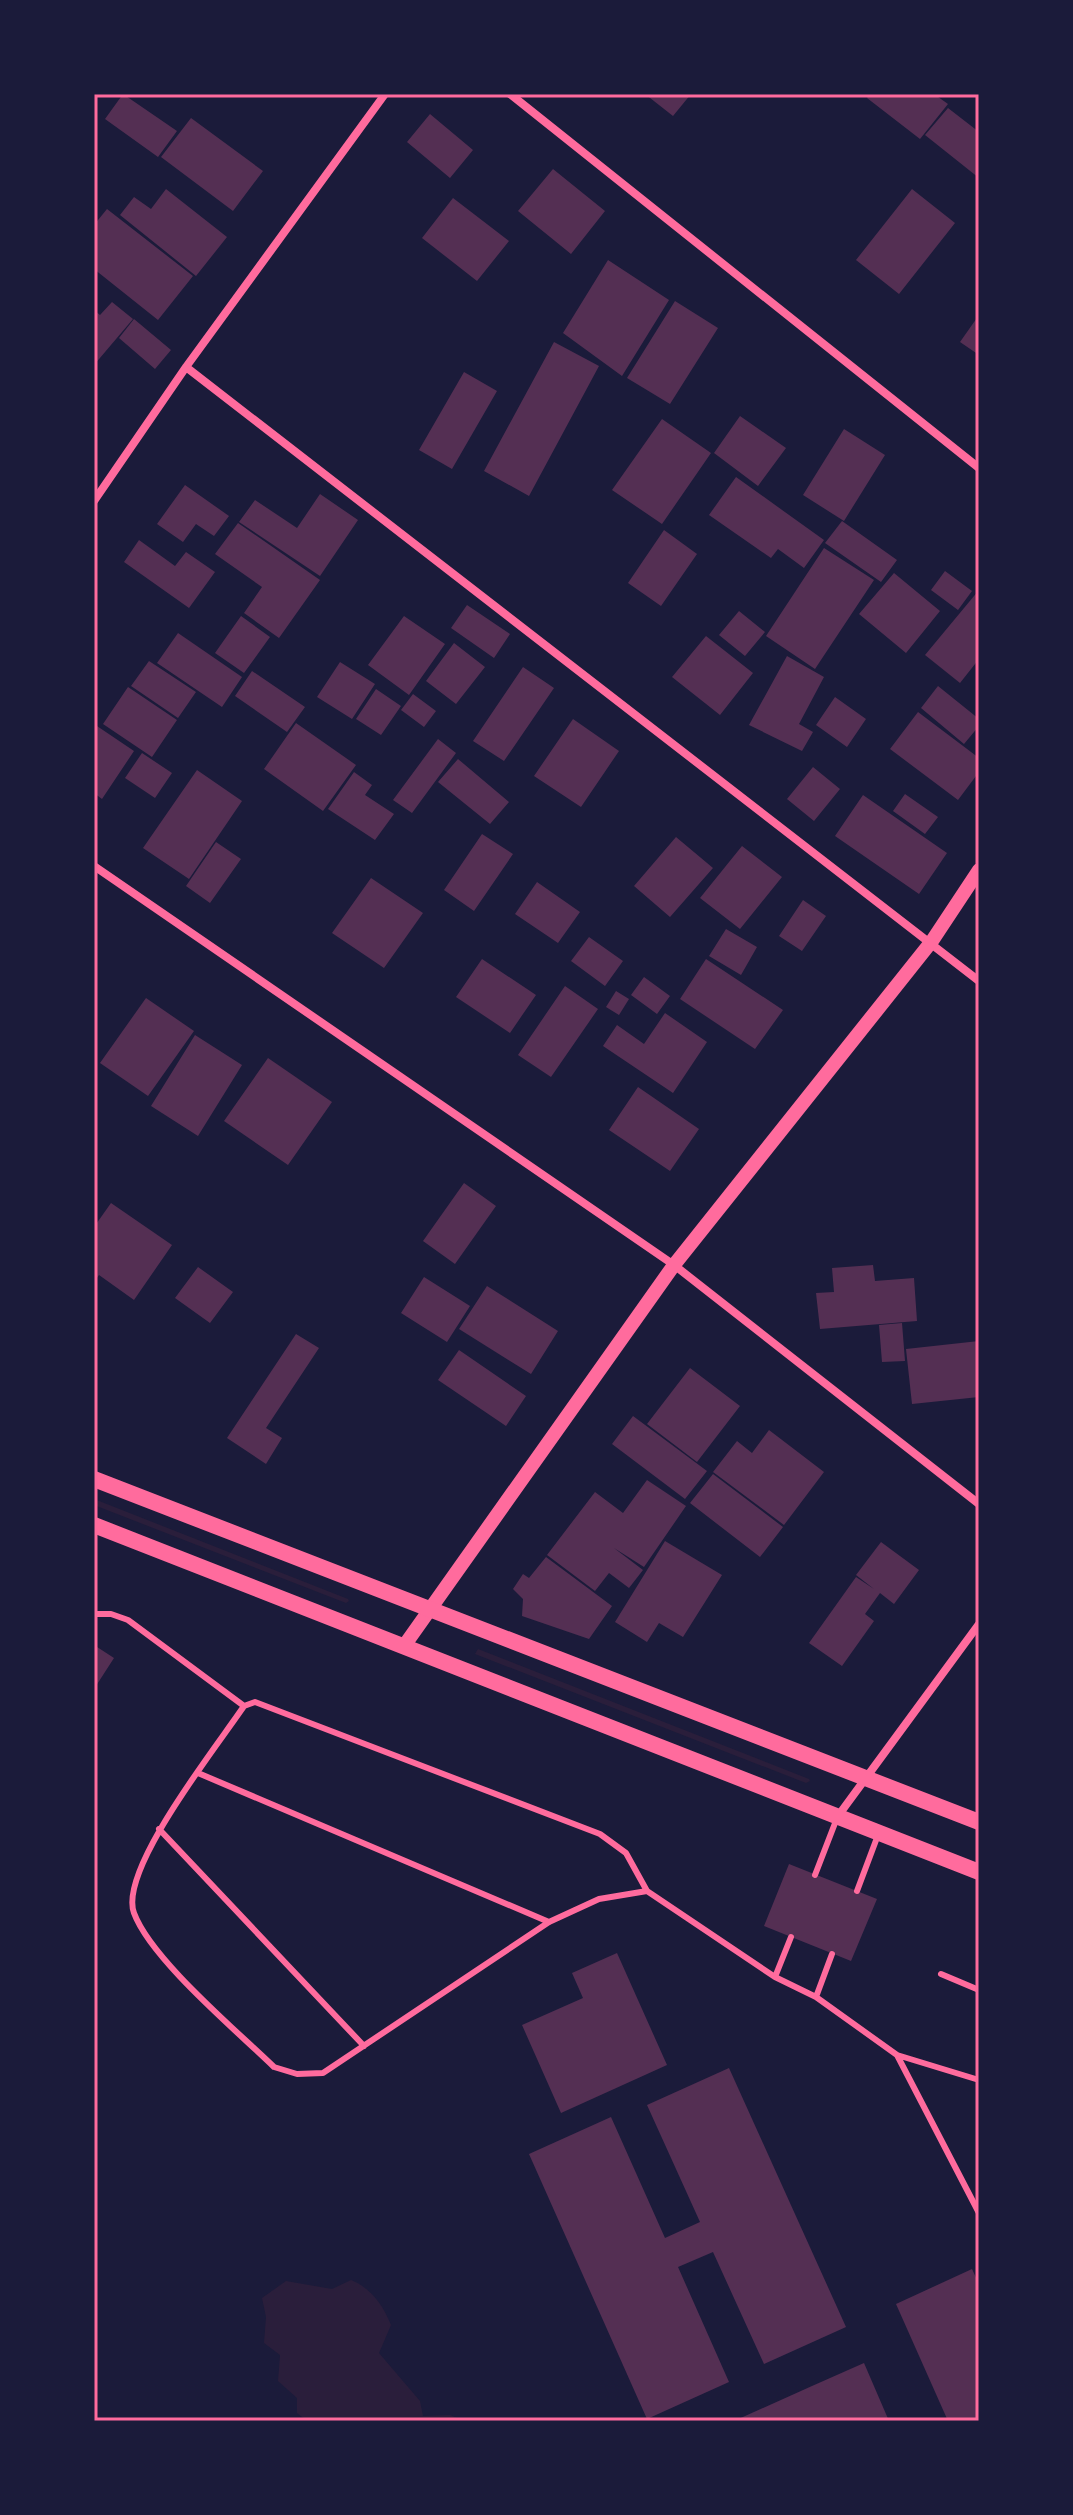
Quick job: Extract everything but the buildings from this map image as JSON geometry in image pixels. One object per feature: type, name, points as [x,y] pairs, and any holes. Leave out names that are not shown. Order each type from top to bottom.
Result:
[{"type":"main road","points":[[94,1479],[979,1822]]},
{"type":"main road","points":[[94,1525],[979,1872]]},
{"type":"street","points":[[94,501],[186,367],[385,94]]},
{"type":"street","points":[[510,94],[979,468]]},
{"type":"street","points":[[186,367],[932,941],[979,981]]},
{"type":"street","points":[[94,866],[674,1265],[979,1504]]},
{"type":"street","points":[[404,1646],[674,1265],[932,941],[979,870]]},
{"type":"street","points":[[838,1817],[864,1777],[979,1624]]},
{"type":"lane","points":[[94,1614],[111,1614],[128,1620],[244,1706]]},
{"type":"lane","points":[[647,1891],[599,1899],[549,1922],[323,2073],[297,2074],[274,2067],[151,1944],[133,1910],[132,1890],[151,1840],[244,1706],[255,1702],[600,1834],[626,1853],[647,1891],[775,1977],[816,1997],[897,2055],[979,2080]]},
{"type":"lane","points":[[198,1773],[549,1922]]},
{"type":"lane","points":[[815,1875],[838,1817]]},
{"type":"lane","points":[[159,1829],[364,2046]]},
{"type":"lane","points":[[857,1891],[879,1833]]},
{"type":"lane","points":[[775,1977],[791,1937]]},
{"type":"lane","points":[[816,1997],[832,1954]]},
{"type":"lane","points":[[941,1974],[979,1990]]},
{"type":"lane","points":[[897,2055],[979,2213]]},
{"type":"shaded area","points":[[94,1499],[349,1601],[346,1603],[94,1505]]},
{"type":"shaded area","points":[[478,1649],[810,1781],[806,1783],[475,1654]]},
{"type":"shaded area","points":[[351,2280],[370,2292],[384,2311],[391,2325],[379,2353],[420,2401],[423,2416],[450,2415],[464,2421],[307,2421],[297,2413],[297,2398],[278,2381],[280,2355],[264,2343],[266,2317],[262,2298],[286,2281],[332,2289]]}]
